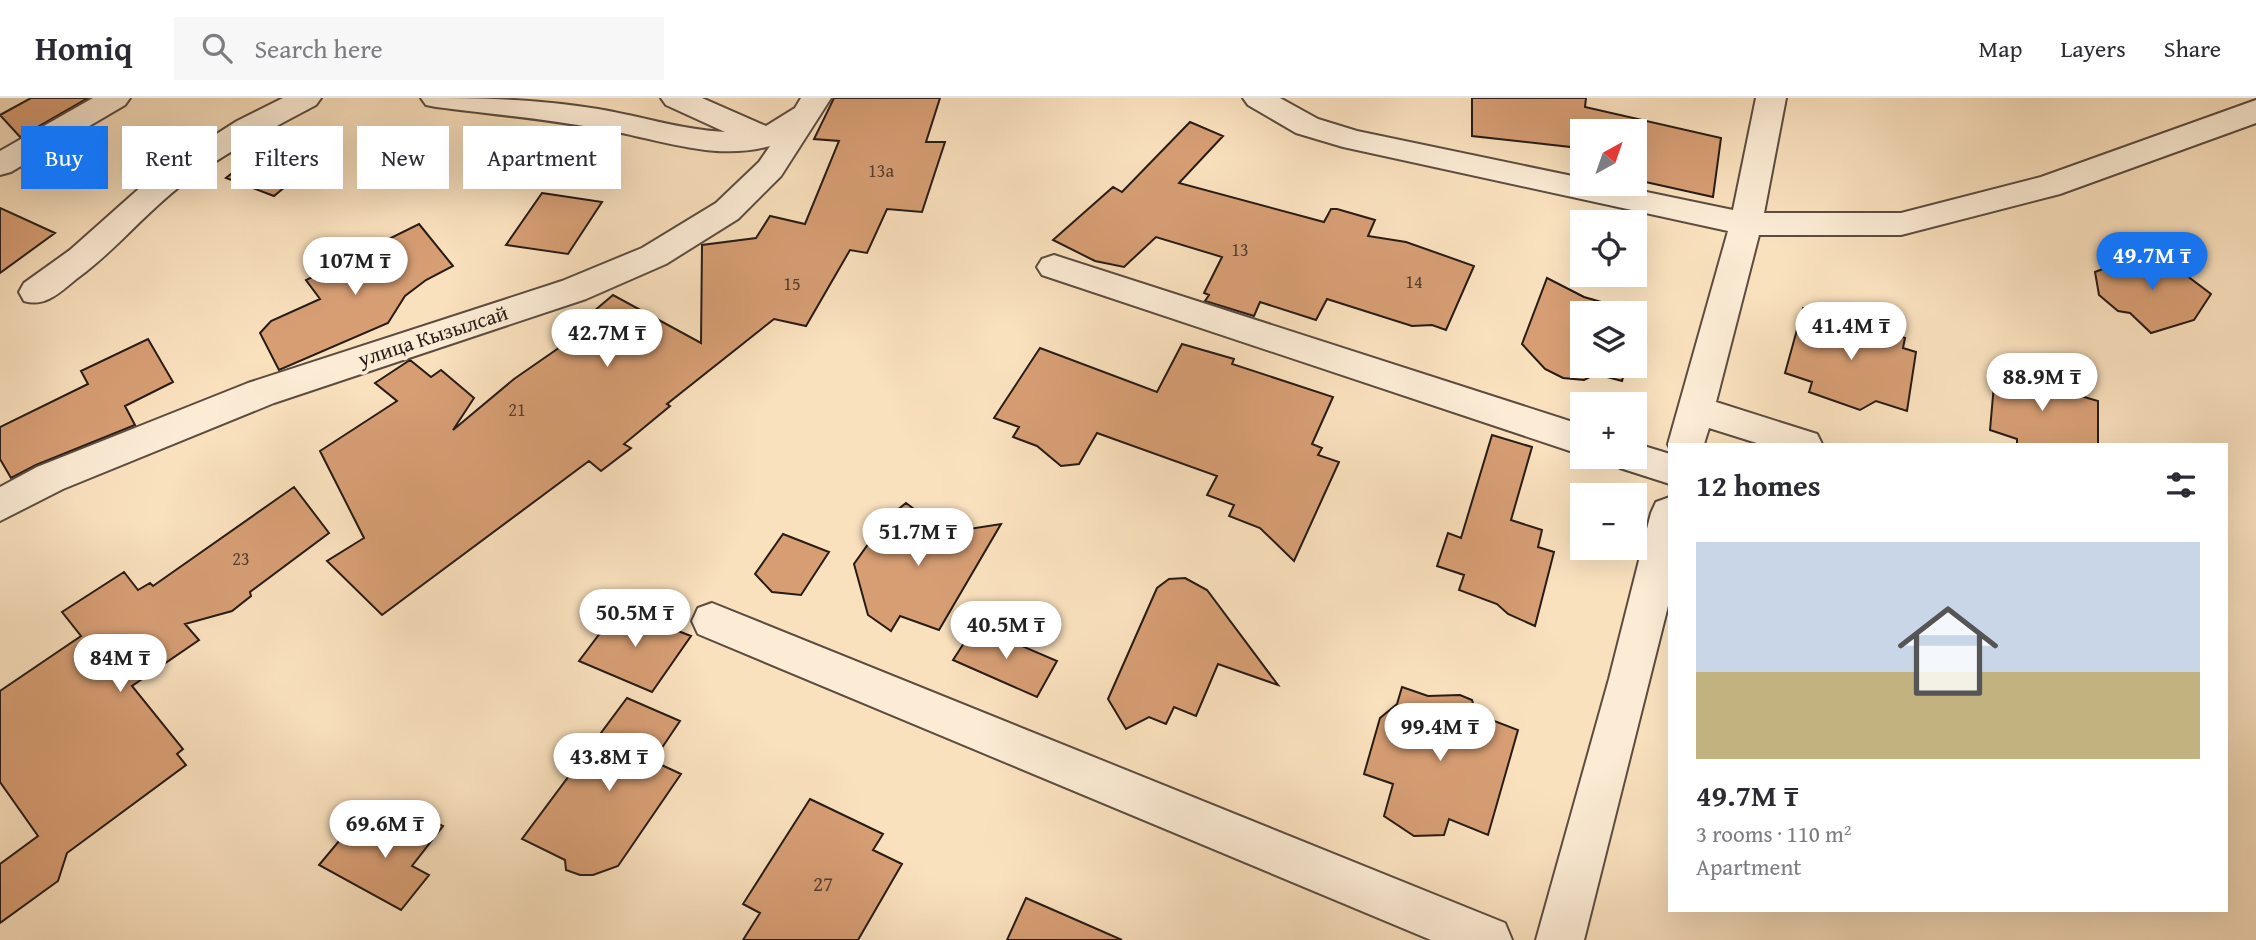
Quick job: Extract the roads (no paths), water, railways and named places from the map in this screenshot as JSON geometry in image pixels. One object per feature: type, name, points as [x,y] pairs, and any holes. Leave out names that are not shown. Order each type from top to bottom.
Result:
[{"type":"street","points":[[0,165],[115,98]]},
{"type":"street","points":[[36,292],[82,258],[171,177],[248,128],[306,98]]},
{"type":"street","points":[[436,98],[601,119],[691,138],[739,142],[765,138],[787,129],[811,106]]},
{"type":"street","points":[[676,98],[765,138]]},
{"type":"street","points":[[1258,98],[1307,126],[1354,140],[1746,224],[1901,224],[2049,186],[2246,116],[2256,110]]},
{"type":"street","points":[[1686,443],[1746,224],[1772,98]]},
{"type":"street","name":"улица Кызылсай","points":[[0,505],[50,478],[261,393],[574,290],[654,257],[727,211],[770,169],[811,106]]},
{"type":"street","points":[[1054,267],[1570,436]]},
{"type":"street","points":[[1694,409],[1801,443]]},
{"type":"street","points":[[1647,462],[1668,468]]},
{"type":"street","points":[[1560,940],[1630,679],[1668,521]]},
{"type":"street","points":[[712,621],[1488,940]]}]
